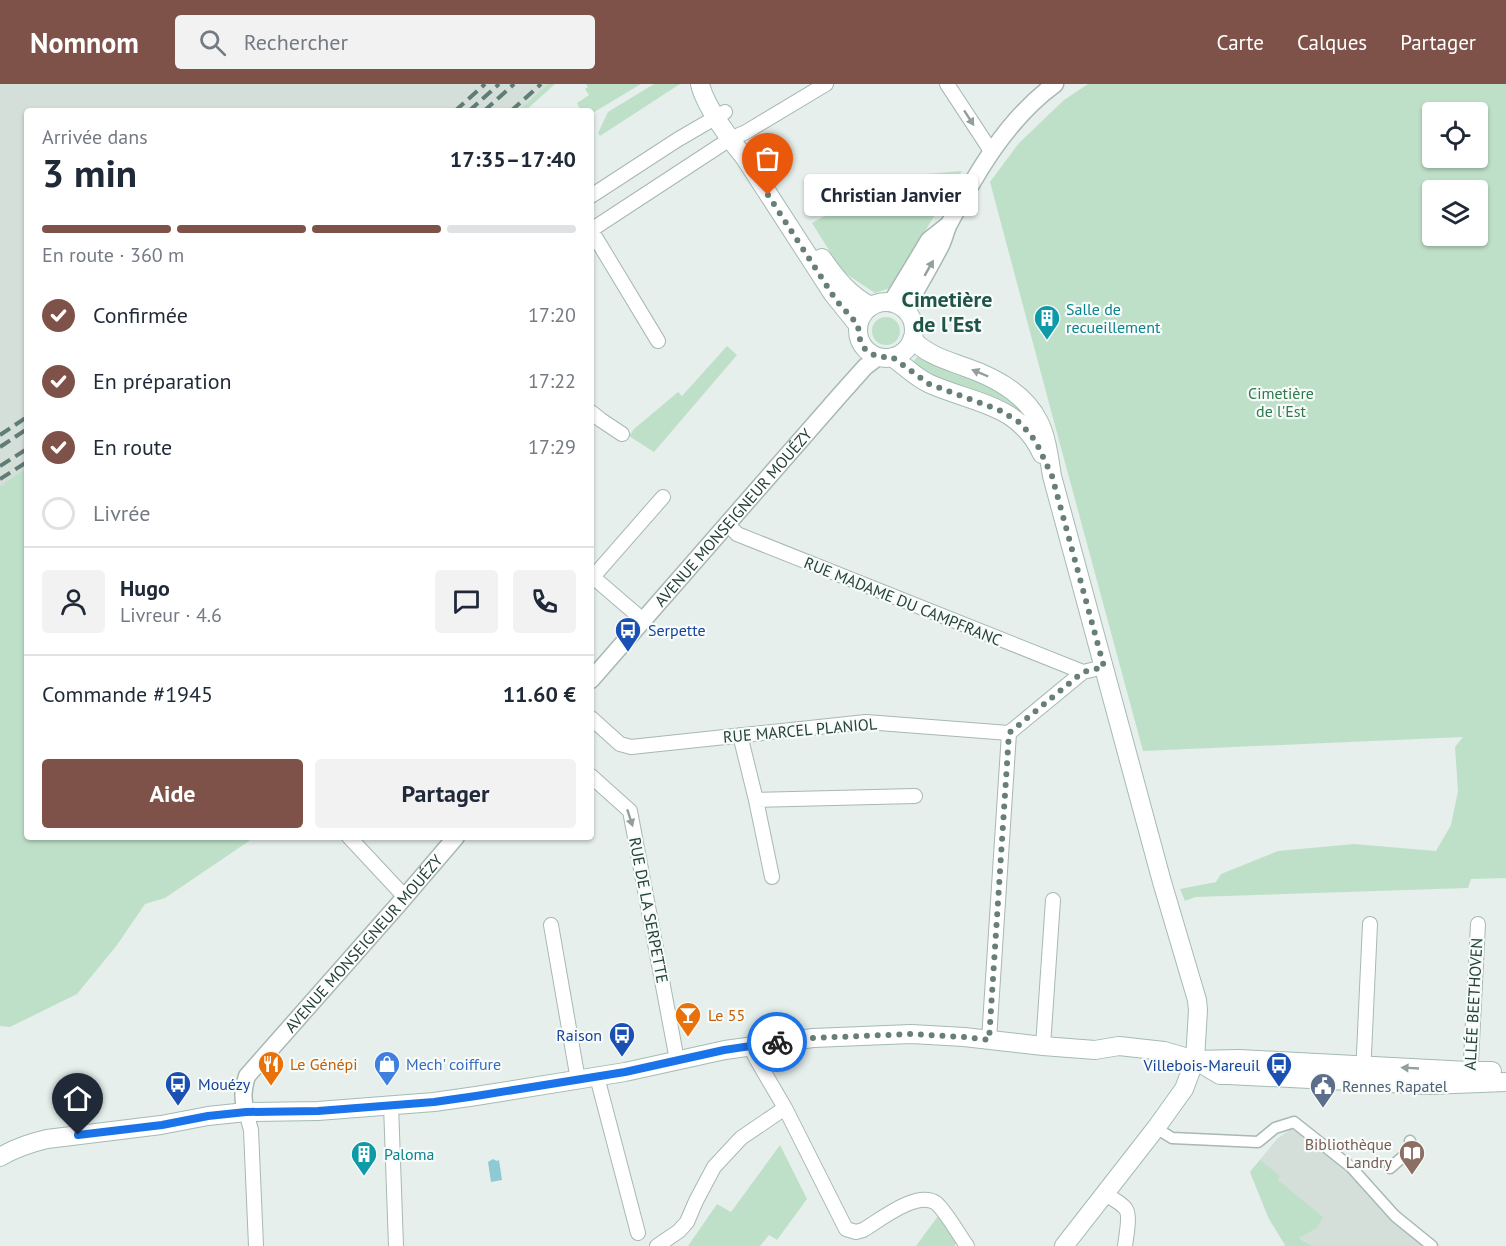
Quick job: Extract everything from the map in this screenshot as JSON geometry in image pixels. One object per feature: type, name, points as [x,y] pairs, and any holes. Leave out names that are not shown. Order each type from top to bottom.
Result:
[{"type":"main road","points":[[701,85],[704,96],[721,115],[745,158],[836,300],[858,325]]},
{"type":"main road","points":[[735,137],[754,152],[764,173],[813,248],[849,291],[859,300],[871,306]]},
{"type":"main road","points":[[885,357],[904,351],[912,339],[914,326],[912,319],[898,306],[884,302],[871,306],[861,318],[858,325],[859,337],[864,348],[870,353],[885,357],[929,384],[999,410],[1019,422],[1037,444],[1052,476]]},
{"type":"main road","points":[[912,339],[931,354],[993,379],[1029,405],[1039,422],[1162,882],[1197,1000],[1195,1060],[1182,1093],[1064,1246]]},
{"type":"main road","points":[[0,1157],[29,1143],[47,1139],[246,1112],[318,1111],[476,1096],[625,1072],[750,1046],[813,1038],[910,1034],[964,1037],[1095,1050],[1114,1056],[1165,1063],[1195,1060],[1220,1075],[1363,1074],[1469,1077],[1506,1082]]},
{"type":"main road","points":[[1469,1077],[1506,1071]]},
{"type":"street","points":[[594,228],[735,137],[826,84]]},
{"type":"street","points":[[947,84],[992,151]]},
{"type":"street","points":[[898,306],[941,247],[949,224],[992,151],[1030,106],[1055,84]]},
{"type":"street","points":[[594,194],[677,140],[721,115]]},
{"type":"street","points":[[594,235],[658,340]]},
{"type":"street","name":"AVENUE MONSEIGNEUR MOUÉZY","points":[[594,677],[865,367],[885,357]]},
{"type":"street","points":[[594,420],[622,434]]},
{"type":"street","points":[[594,575],[663,497]]},
{"type":"street","name":"RUE MADAME DU CAMPFRANC","points":[[727,523],[737,534],[1083,672]]},
{"type":"street","points":[[594,577],[643,620]]},
{"type":"street","points":[[989,1040],[1009,733],[1083,672],[1104,667]]},
{"type":"street","name":"RUE MARCEL PLANIOL","points":[[594,721],[620,744],[631,747],[866,722],[1009,733]]},
{"type":"street","points":[[740,735],[772,877]]},
{"type":"street","name":"RUE DE LA SERPETTE","points":[[594,779],[630,811],[676,1060]]},
{"type":"street","points":[[756,800],[915,796]]},
{"type":"street","points":[[352,840],[405,897]]},
{"type":"street","name":"AVENUE MONSEIGNEUR MOUÉZY","points":[[246,1112],[243,1103],[243,1089],[247,1076],[453,840]]},
{"type":"street","points":[[1043,1046],[1053,900]]},
{"type":"street","points":[[1363,1074],[1370,924]]},
{"type":"street","name":"ALLÉE BEETHOVEN","points":[[1469,1077],[1478,924]]},
{"type":"street","points":[[551,925],[578,1080]]},
{"type":"street","points":[[750,1046],[785,1108],[846,1229],[856,1232],[863,1230],[904,1205],[930,1200],[938,1204],[966,1246]]},
{"type":"street","points":[[597,1077],[638,1233]]},
{"type":"street","points":[[391,1105],[396,1246]]},
{"type":"street","points":[[657,1246],[679,1231],[687,1222],[714,1167],[741,1138],[785,1108]]},
{"type":"street","points":[[246,1112],[251,1130],[256,1246]]},
{"type":"street","points":[[1156,1128],[1172,1138],[1258,1142],[1275,1128],[1294,1122],[1351,1167],[1395,1216],[1432,1246]]},
{"type":"street","points":[[1390,1168],[1412,1149],[1410,1141]]},
{"type":"street","points":[[1105,1194],[1127,1211],[1125,1246]]},
{"type":"shaded area","points":[[0,84],[548,84],[521,108],[24,108],[24,470],[5,485],[0,486]]},
{"type":"shaded area","points":[[1295,1126],[1373,1195],[1410,1221],[1432,1246],[1313,1246],[1269,1219],[1250,1172],[1277,1139]]},
{"type":"green space","points":[[548,84],[555,84],[528,108],[521,108]]},
{"type":"green space","points":[[586,84],[641,84],[594,112],[594,108],[580,108],[577,103],[589,95],[585,89],[588,87]]},
{"type":"green space","points":[[654,84],[680,84],[600,136],[598,133],[608,112]]},
{"type":"green space","name":"Cimetière de l'Est","points":[[1088,84],[1506,84],[1506,878],[1471,879],[1468,888],[1195,897],[1185,901],[1180,889],[1216,882],[1221,874],[1278,851],[1354,844],[1436,851],[1451,825],[1458,791],[1455,747],[1463,737],[1143,751],[990,182],[1019,143],[1064,100]]},
{"type":"green space","points":[[962,171],[890,288],[875,293],[842,271],[812,223],[881,184],[890,186],[903,176]]},
{"type":"green space","points":[[886,317],[896,321],[900,331],[896,341],[886,345],[876,341],[872,331],[876,321]]},
{"type":"green space","points":[[727,346],[737,355],[654,452],[629,436],[634,429],[678,392],[682,396]]},
{"type":"green space","points":[[919,355],[999,389],[1033,421],[910,365]]},
{"type":"green space","points":[[24,470],[24,840],[250,840],[165,898],[145,904],[117,945],[77,994],[10,1027],[0,1026],[0,486],[5,485],[4,483]]},
{"type":"green space","points":[[780,1145],[807,1199],[777,1240],[769,1235],[760,1246],[688,1246],[717,1204],[731,1212]]},
{"type":"green space","points":[[1260,1160],[1280,1176],[1278,1180],[1323,1217],[1317,1228],[1299,1238],[1313,1246],[1283,1246],[1285,1245],[1269,1219],[1250,1172]]},
{"type":"green space","points":[[938,1216],[957,1242],[954,1246],[916,1246]]},
{"type":"water","points":[[493,1159],[499,1160],[502,1180],[491,1182],[488,1162]]},
{"type":"railway","points":[[458,108],[485,84]]},
{"type":"railway","points":[[472,108],[499,84]]},
{"type":"railway","points":[[487,108],[514,84]]},
{"type":"railway","points":[[514,108],[541,84]]},
{"type":"railway","points":[[0,435],[24,419]]},
{"type":"railway","points":[[0,447],[24,431]]},
{"type":"railway","points":[[0,466],[24,451]]},
{"type":"railway","points":[[0,479],[24,464]]},
{"type":"way so far","points":[[768,195],[836,300],[858,325],[860,341],[864,348],[878,357],[892,357],[929,384],[999,410],[1019,422],[1031,435],[1052,476],[1104,667],[1083,672],[1009,733],[989,1040],[910,1034],[813,1038],[777,1042]]},
{"type":"place","name":"Christian Janvier","points":[[768,195]]},
{"type":"place","name":"Salle de recueillement","points":[[1047,341]]},
{"type":"place","name":"Serpette","points":[[628,653]]},
{"type":"place","name":"Le 55","points":[[688,1038]]},
{"type":"place","name":"Raison","points":[[622,1058]]},
{"type":"place","name":"Le Génépi","points":[[271,1087]]},
{"type":"place","name":"Mech' coiffure","points":[[387,1087]]},
{"type":"place","name":"Villebois-Mareuil","points":[[1279,1088]]},
{"type":"place","name":"Mouézy","points":[[178,1107]]},
{"type":"place","name":"Rennes Rapatel","points":[[1323,1109]]},
{"type":"place","name":"Bibliothèque Landry","points":[[1412,1176]]},
{"type":"place","name":"Paloma","points":[[364,1177]]},
{"type":"district","name":"Cimetière de l'Est","points":[[947,312]]},
{"type":"route","points":[[78,1135],[246,1112],[318,1111],[434,1102],[625,1072],[724,1050],[777,1042]]}]
